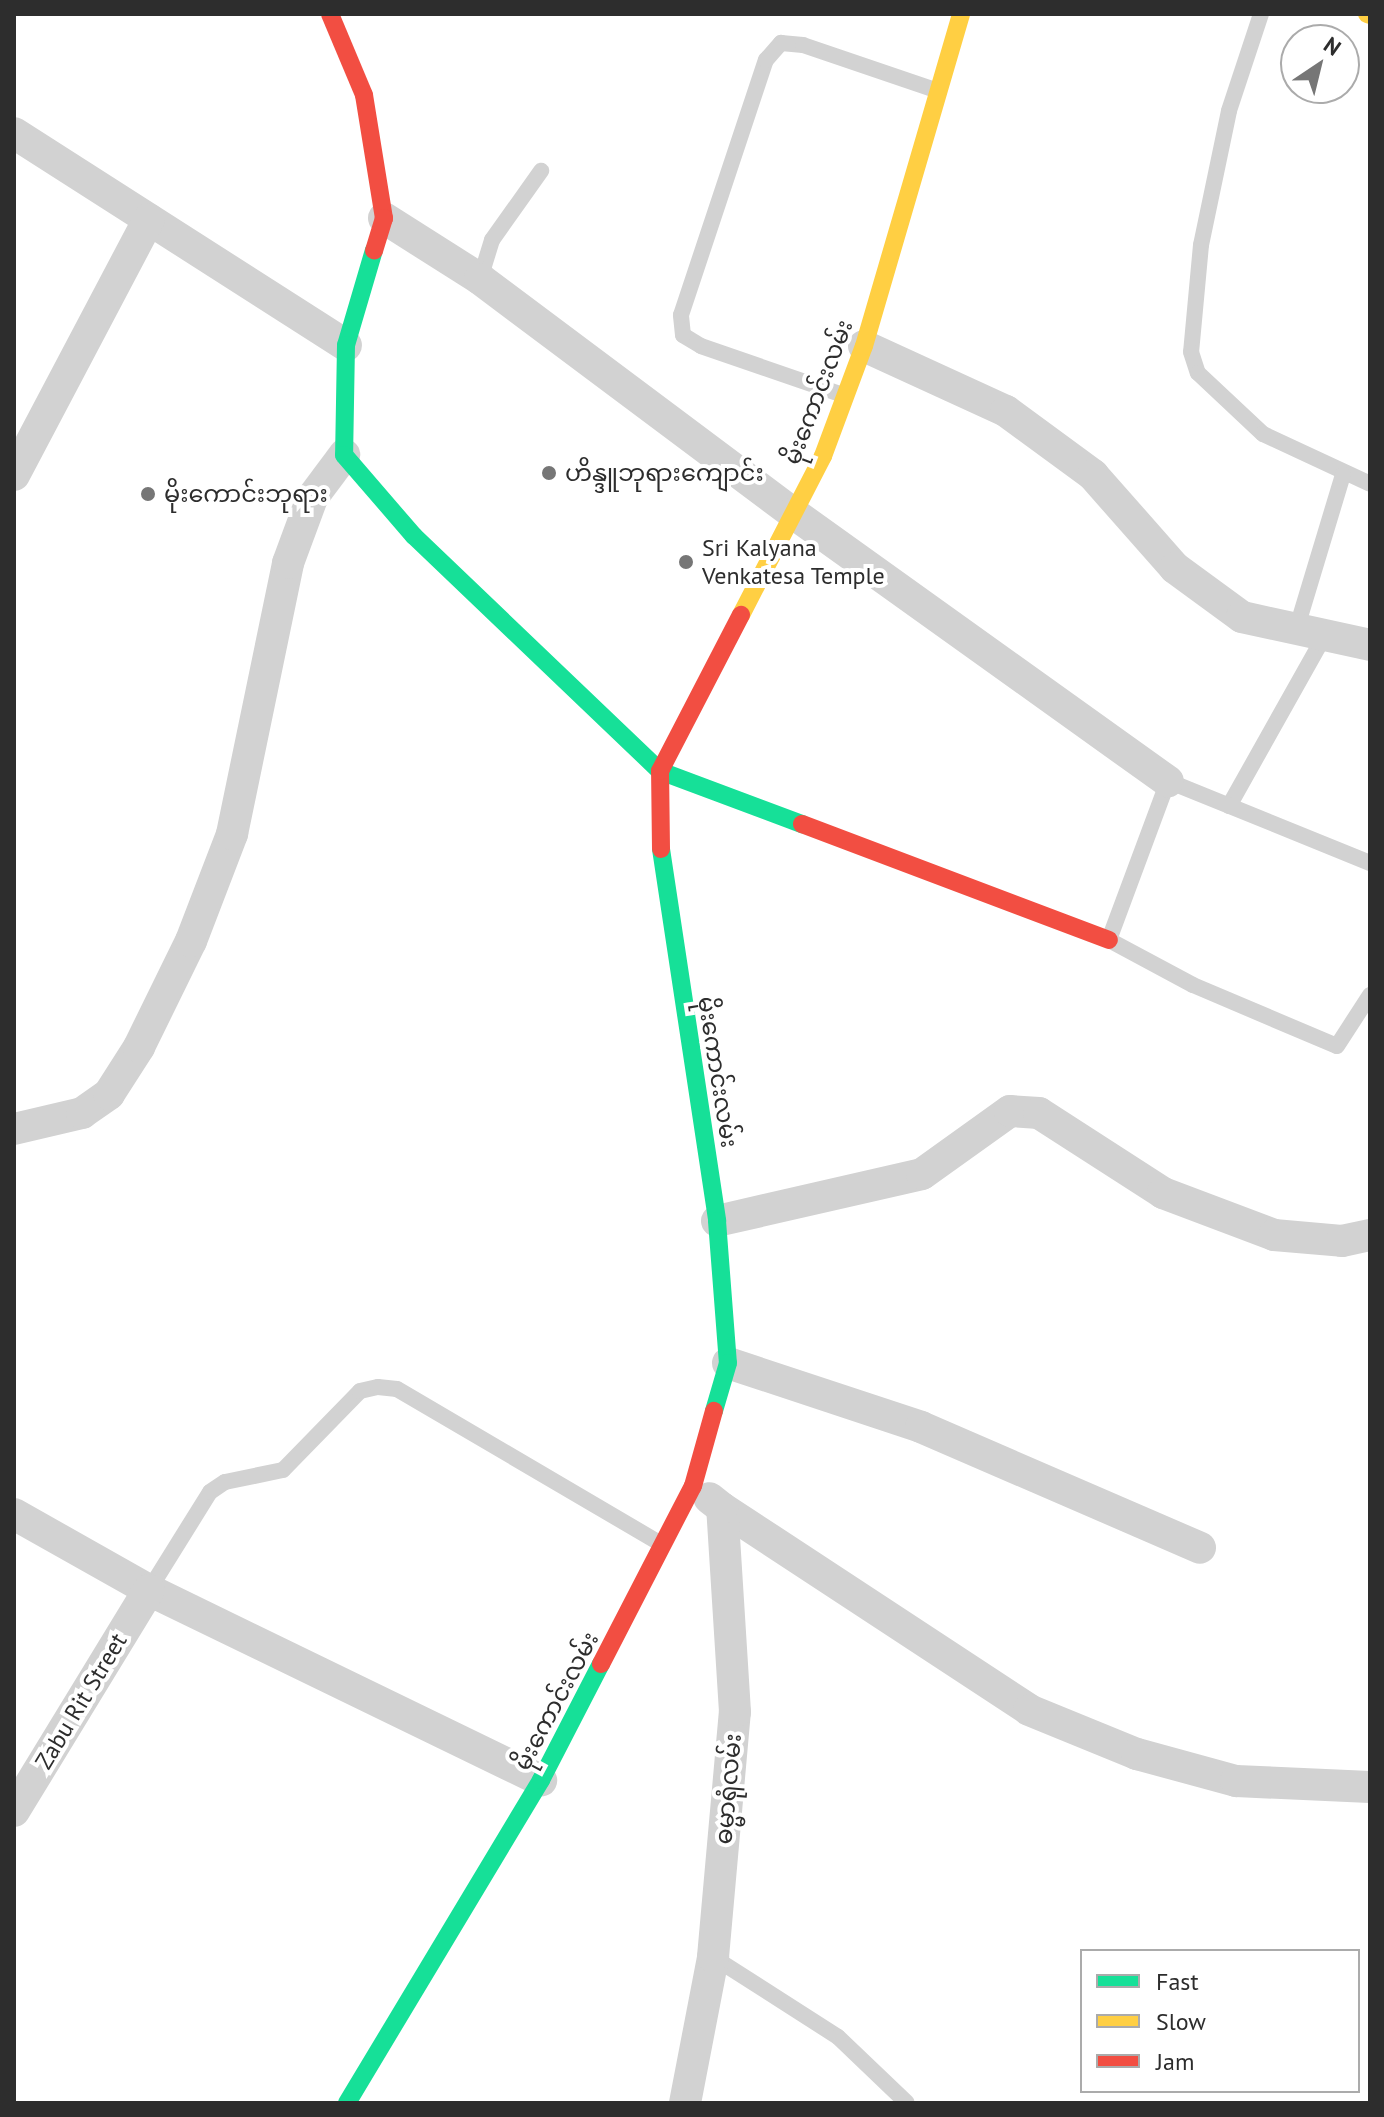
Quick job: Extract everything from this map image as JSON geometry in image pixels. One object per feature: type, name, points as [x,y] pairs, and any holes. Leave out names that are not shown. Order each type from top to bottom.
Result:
[{"type":"main road","points":[[330,14],[364,95],[384,218],[346,345],[344,455],[414,536],[660,771],[897,856],[1109,940]]},
{"type":"main road","name":"မိုးကောင်းလမ်း","points":[[347,2103],[541,1780],[666,1547],[693,1486],[728,1363],[717,1221],[661,853],[660,771],[823,456],[864,346],[941,92],[961,14]]},
{"type":"street","points":[[14,133],[346,345]]},
{"type":"street","points":[[384,218],[480,279],[793,513],[1168,781]]},
{"type":"street","points":[[14,475],[149,219]]},
{"type":"street","points":[[864,346],[1006,411],[1093,475],[1175,568],[1242,617],[1370,645]]},
{"type":"street","points":[[14,1129],[82,1113],[109,1094],[165,994],[232,834],[288,563],[312,498],[344,455]]},
{"type":"street","points":[[717,1221],[922,1174],[1010,1111],[1039,1113],[1163,1193],[1274,1235],[1342,1241],[1370,1235]]},
{"type":"street","points":[[728,1363],[921,1427],[1200,1548]]},
{"type":"street","points":[[693,1486],[1029,1710],[1137,1754],[1236,1781],[1370,1787]]},
{"type":"street","name":"ဓမ္မာရုံလမ်း","points":[[685,2103],[713,1957],[735,1712],[722,1508]]},
{"type":"street","points":[[14,1514],[149,1590],[541,1780]]},
{"type":"street","name":"Zabu Rit Street","points":[[14,1811],[149,1590]]},
{"type":"lane","points":[[1261,14],[1229,111],[1201,245],[1191,352],[1198,373],[1263,434],[1343,475],[1370,484]]},
{"type":"lane","points":[[845,396],[701,346],[683,335],[681,315],[766,60],[781,43],[803,45],[941,92]]},
{"type":"lane","points":[[480,279],[492,240],[541,171]]},
{"type":"lane","points":[[1229,806],[1312,630],[1343,475]]},
{"type":"lane","points":[[1370,863],[1168,781],[1109,940],[1193,985],[1337,1046],[1370,995]]},
{"type":"lane","points":[[149,1590],[210,1492],[225,1482],[283,1470],[360,1391],[378,1387],[397,1389],[666,1547]]},
{"type":"lane","points":[[713,1957],[838,2037],[907,2103]]},
{"type":"traffic: fast","points":[[374,250],[346,345],[344,455],[414,536],[660,771],[802,824]]},
{"type":"traffic: fast","points":[[661,849],[717,1221],[728,1363],[714,1411]]},
{"type":"traffic: fast","points":[[347,2103],[541,1780],[601,1664]]},
{"type":"traffic: slow","points":[[741,615],[823,456],[864,346],[961,14]]},
{"type":"traffic: jam","points":[[330,14],[364,95],[384,218],[374,250]]},
{"type":"traffic: jam","points":[[661,849],[660,771],[741,615]]},
{"type":"traffic: jam","points":[[802,824],[1109,940]]},
{"type":"traffic: jam","points":[[601,1664],[693,1486],[714,1411]]},
{"type":"place","name":"ဟိန္ဒူဘုရားကျောင်း","points":[[549,473]]},
{"type":"place","name":"မိုးကောင်းဘုရား","points":[[148,494]]},
{"type":"place","name":"Sri Kalyana Venkatesa Temple","points":[[686,562]]}]
